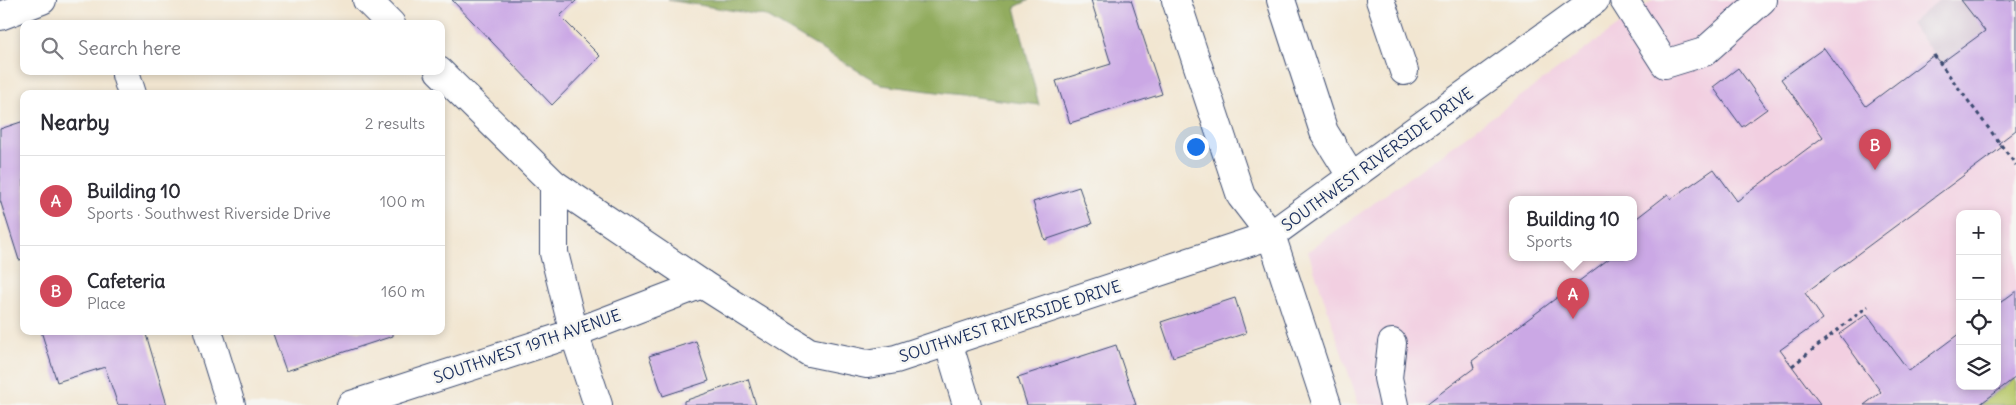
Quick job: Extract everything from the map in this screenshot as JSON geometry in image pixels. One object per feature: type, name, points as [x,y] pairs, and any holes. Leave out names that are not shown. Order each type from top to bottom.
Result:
[{"type":"main road","points":[[0,16],[42,0]]},
{"type":"main road","points":[[366,0],[387,20]]},
{"type":"main road","points":[[1176,0],[1241,196],[1271,235],[1326,405]]},
{"type":"main road","points":[[1282,0],[1324,132],[1352,177]]},
{"type":"main road","points":[[1380,0],[1404,71]]},
{"type":"main road","name":"SOUTHWEST RIVERSIDE DRIVE","points":[[443,75],[554,184],[702,284],[809,352],[867,364],[896,359],[1271,235],[1595,0]]},
{"type":"main road","points":[[1624,0],[1665,64],[1704,52],[1762,0]]},
{"type":"main road","points":[[554,184],[554,253],[574,333],[598,405]]},
{"type":"main road","name":"SOUTHWEST 19TH AVENUE","points":[[351,405],[574,333],[702,284]]},
{"type":"main road","points":[[209,335],[232,405]]},
{"type":"main road","points":[[948,342],[967,405]]},
{"type":"main road","points":[[1392,343],[1388,378],[1394,405]]},
{"type":"path","points":[[1934,55],[2016,165]]},
{"type":"path","points":[[2010,158],[2016,155]]},
{"type":"path","points":[[1792,366],[1868,306]]},
{"type":"shaded area","points":[[1653,0],[2016,0],[2016,405],[1359,405],[1308,251]]},
{"type":"shaded area","points":[[1939,0],[1961,0],[1985,31],[1942,64],[1910,24]]},
{"type":"green space","points":[[668,0],[1029,0],[1015,7],[1039,105],[882,85],[766,16]]},
{"type":"green space","points":[[2014,379],[2016,382],[2016,405],[1979,405],[2001,390]]},
{"type":"building","points":[[452,0],[577,0],[560,16],[600,56],[552,105]]},
{"type":"building","points":[[1091,0],[1131,0],[1162,94],[1070,123],[1056,81],[1111,64]]},
{"type":"building","points":[[1961,0],[2016,0],[2016,130],[1999,143],[2002,147],[1805,293],[1823,319],[1780,350],[1821,405],[1425,405],[1474,368],[1472,361],[1606,261],[1637,261],[1637,218],[1668,194],[1671,199],[1714,169],[1737,201],[1823,137],[1781,79],[1824,48],[1866,106],[1934,55],[1941,63],[1985,31]]},
{"type":"building","points":[[1738,68],[1767,109],[1742,127],[1713,87]]},
{"type":"building","points":[[20,122],[19,260],[0,200],[0,129]]},
{"type":"building","points":[[1079,187],[1092,224],[1045,240],[1033,202]]},
{"type":"building","points":[[2016,291],[2016,377],[2001,388],[2001,345],[2001,302]]},
{"type":"building","points":[[1235,298],[1246,333],[1173,357],[1161,322]]},
{"type":"building","points":[[1867,314],[1909,371],[1956,336],[1956,390],[1999,390],[1979,405],[1864,405],[1881,392],[1839,334]]},
{"type":"building","points":[[42,335],[146,335],[167,405],[118,405],[105,367],[57,382]]},
{"type":"building","points":[[273,335],[393,335],[393,336],[286,371]]},
{"type":"building","points":[[696,341],[709,381],[663,396],[649,356]]},
{"type":"building","points":[[1116,345],[1136,405],[1027,405],[1018,377]]},
{"type":"building","points":[[748,379],[756,405],[684,405],[684,401]]},
{"type":"place","name":"Cafeteria","points":[[1875,170]]},
{"type":"place","name":"Building 10","points":[[1573,319]]}]
